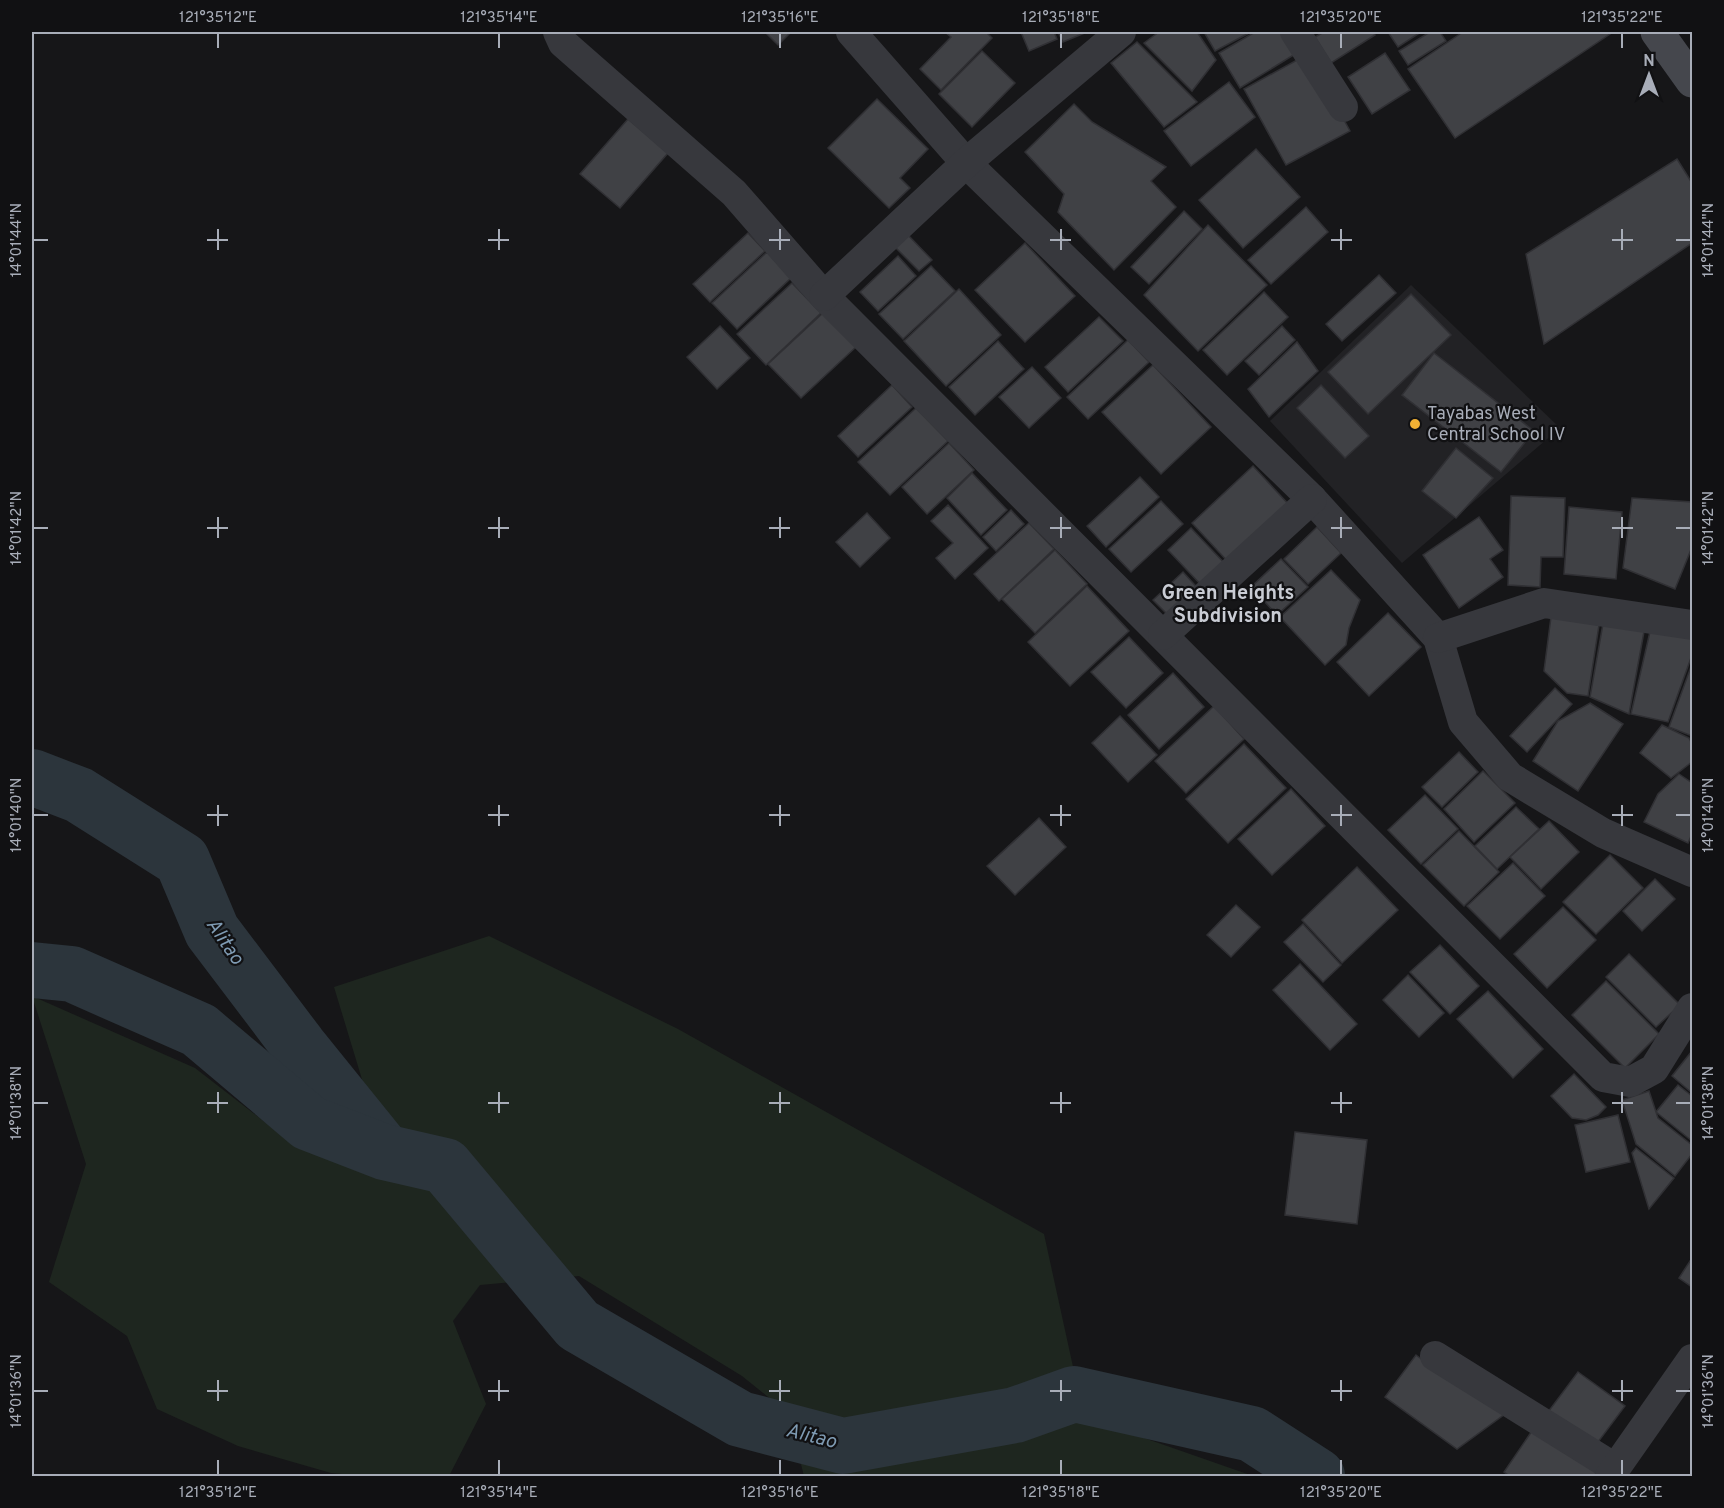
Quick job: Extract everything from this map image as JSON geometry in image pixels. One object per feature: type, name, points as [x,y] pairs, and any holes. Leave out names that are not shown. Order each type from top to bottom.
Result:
[{"type":"main road","points":[[1657,32],[1692,81]]},
{"type":"street","points":[[558,32],[563,43],[734,193],[824,296],[1603,1077],[1630,1082],[1654,1069],[1692,1008]]},
{"type":"street","points":[[850,32],[966,163],[1312,499],[1438,638],[1463,722],[1510,777],[1603,833],[1692,872]]},
{"type":"street","points":[[824,296],[966,163],[1121,32]]},
{"type":"street","points":[[1295,32],[1343,107]]},
{"type":"street","points":[[1163,636],[1312,499]]},
{"type":"street","points":[[1438,638],[1544,603],[1692,625]]},
{"type":"street","points":[[1436,1356],[1613,1472],[1692,1359]]},
{"type":"shaded area","name":"Tayabas West Central School IV","points":[[1411,285],[1560,428],[1402,563],[1270,421]]},
{"type":"shaded area","points":[[489,936],[678,1029],[1044,1234],[1084,1417],[1253,1476],[804,1476],[788,1413],[742,1376],[579,1276],[480,1285],[453,1321],[486,1404],[449,1476],[364,1476],[331,1473],[238,1446],[157,1409],[127,1336],[49,1282],[86,1164],[32,996],[195,1068],[284,1137],[384,1152],[334,987]]},
{"type":"building","points":[[765,32],[791,32],[778,45]]},
{"type":"building","points":[[945,32],[986,32],[992,38],[941,90],[920,69],[951,37]]},
{"type":"building","points":[[1021,32],[1054,32],[1057,39],[1029,51]]},
{"type":"building","points":[[1058,32],[1087,32],[1063,42]]},
{"type":"building","points":[[1159,32],[1197,32],[1216,60],[1192,91],[1144,43]]},
{"type":"building","points":[[1204,32],[1251,32],[1215,51]]},
{"type":"building","points":[[1255,32],[1288,32],[1300,51],[1240,88],[1219,53]]},
{"type":"building","points":[[1324,32],[1373,32],[1375,35],[1331,63],[1315,37]]},
{"type":"building","points":[[1388,32],[1421,32],[1398,47]]},
{"type":"building","points":[[1430,32],[1440,32],[1446,41],[1408,65],[1399,51]]},
{"type":"building","points":[[1463,32],[1613,32],[1455,138],[1408,69]]},
{"type":"building","points":[[1137,42],[1197,102],[1164,127],[1111,63]]},
{"type":"building","points":[[982,51],[1015,83],[972,127],[939,94]]},
{"type":"building","points":[[1385,53],[1410,90],[1372,114],[1348,77]]},
{"type":"building","points":[[1308,54],[1350,131],[1286,165],[1244,89]]},
{"type":"building","points":[[1229,82],[1255,117],[1191,166],[1164,131]]},
{"type":"building","points":[[877,99],[928,149],[900,178],[910,188],[889,208],[828,148]]},
{"type":"building","points":[[1074,104],[1092,122],[1166,167],[1151,181],[1176,207],[1114,270],[1058,212],[1064,194],[1025,152]]},
{"type":"building","points":[[628,119],[668,153],[620,208],[580,174]]},
{"type":"building","points":[[1256,149],[1300,197],[1243,248],[1199,200]]},
{"type":"building","points":[[1677,159],[1692,183],[1692,243],[1544,344],[1526,254]]},
{"type":"building","points":[[1306,207],[1328,232],[1271,284],[1248,260]]},
{"type":"building","points":[[1184,211],[1202,229],[1149,284],[1131,267]]},
{"type":"building","points":[[1208,225],[1267,285],[1198,351],[1144,295]]},
{"type":"building","points":[[748,233],[765,251],[710,302],[693,284]]},
{"type":"building","points":[[907,234],[932,260],[919,271],[894,246]]},
{"type":"building","points":[[1025,243],[1075,296],[1025,342],[975,290]]},
{"type":"building","points":[[767,252],[791,278],[737,329],[712,303]]},
{"type":"building","points":[[898,256],[916,276],[878,311],[860,292]]},
{"type":"building","points":[[931,266],[955,291],[903,339],[879,314]]},
{"type":"building","points":[[1379,275],[1396,293],[1342,341],[1326,324]]},
{"type":"building","points":[[792,283],[821,313],[766,365],[737,334]]},
{"type":"building","points":[[959,289],[1001,335],[946,386],[904,341]]},
{"type":"building","points":[[1264,292],[1288,317],[1227,375],[1203,350]]},
{"type":"building","points":[[1411,294],[1451,335],[1368,414],[1328,372]]},
{"type":"building","points":[[824,312],[857,346],[801,398],[768,364]]},
{"type":"building","points":[[1099,317],[1123,341],[1068,392],[1045,367]]},
{"type":"building","points":[[720,326],[750,358],[717,389],[687,357]]},
{"type":"building","points":[[1282,326],[1295,340],[1259,375],[1245,361]]},
{"type":"building","points":[[1128,340],[1149,362],[1088,419],[1067,397]]},
{"type":"building","points":[[998,341],[1024,369],[975,415],[949,387]]},
{"type":"building","points":[[1297,342],[1318,371],[1269,417],[1248,389]]},
{"type":"building","points":[[1434,353],[1534,431],[1501,472],[1402,395]]},
{"type":"building","points":[[1153,365],[1211,427],[1161,474],[1102,412]]},
{"type":"building","points":[[1032,367],[1061,398],[1029,428],[999,397]]},
{"type":"building","points":[[892,385],[912,407],[858,457],[838,436]]},
{"type":"building","points":[[1321,385],[1369,436],[1345,458],[1297,408]]},
{"type":"building","points":[[916,408],[948,441],[890,495],[858,462]]},
{"type":"building","points":[[949,443],[974,470],[927,514],[902,487]]},
{"type":"building","points":[[1456,448],[1493,478],[1456,518],[1422,491]]},
{"type":"building","points":[[1253,466],[1292,508],[1231,565],[1192,523]]},
{"type":"building","points":[[972,473],[1007,510],[981,535],[947,498]]},
{"type":"building","points":[[1140,477],[1159,497],[1106,547],[1087,526]]},
{"type":"building","points":[[1511,496],[1565,498],[1563,557],[1541,557],[1540,587],[1508,585]]},
{"type":"building","points":[[1632,498],[1692,502],[1692,547],[1675,589],[1623,568]]},
{"type":"building","points":[[1161,501],[1183,524],[1131,572],[1109,549]]},
{"type":"building","points":[[948,505],[988,548],[955,579],[936,558],[953,543],[931,521]]},
{"type":"building","points":[[1569,507],[1622,512],[1616,579],[1564,574]]},
{"type":"building","points":[[1011,510],[1024,524],[996,551],[983,537]]},
{"type":"building","points":[[867,513],[890,538],[860,567],[836,542]]},
{"type":"building","points":[[1479,517],[1503,550],[1490,559],[1503,577],[1459,608],[1423,555]]},
{"type":"building","points":[[1029,523],[1054,549],[999,601],[974,574]]},
{"type":"building","points":[[1317,527],[1341,553],[1308,584],[1284,559]]},
{"type":"building","points":[[1191,528],[1228,567],[1204,588],[1168,550]]},
{"type":"building","points":[[1055,550],[1087,584],[1035,633],[1002,599]]},
{"type":"building","points":[[1281,559],[1308,587],[1277,615],[1251,587]]},
{"type":"building","points":[[1331,570],[1360,600],[1349,628],[1346,645],[1325,665],[1280,617]]},
{"type":"building","points":[[1183,572],[1202,593],[1173,620],[1153,600]]},
{"type":"building","points":[[1087,586],[1129,631],[1070,686],[1028,642]]},
{"type":"building","points":[[1388,613],[1421,647],[1369,696],[1337,662]]},
{"type":"building","points":[[1551,617],[1599,625],[1588,696],[1567,693],[1544,671]]},
{"type":"building","points":[[1604,618],[1645,626],[1629,714],[1590,697]]},
{"type":"building","points":[[1652,623],[1692,635],[1692,655],[1668,722],[1631,714]]},
{"type":"building","points":[[1129,637],[1163,673],[1126,708],[1091,672]]},
{"type":"building","points":[[1692,664],[1692,736],[1669,727]]},
{"type":"building","points":[[1173,673],[1204,707],[1159,749],[1128,715]]},
{"type":"building","points":[[1555,688],[1572,704],[1527,752],[1510,736]]},
{"type":"building","points":[[1590,703],[1623,724],[1578,791],[1533,761],[1558,721]]},
{"type":"building","points":[[1214,706],[1244,739],[1186,793],[1155,761]]},
{"type":"building","points":[[1120,716],[1157,755],[1128,782],[1092,743]]},
{"type":"building","points":[[1662,725],[1689,738],[1692,744],[1692,762],[1671,778],[1640,753]]},
{"type":"building","points":[[1244,744],[1286,788],[1228,843],[1186,799]]},
{"type":"building","points":[[1459,752],[1478,772],[1442,807],[1422,787]]},
{"type":"building","points":[[1483,771],[1515,803],[1474,842],[1444,809]]},
{"type":"building","points":[[1679,774],[1692,783],[1692,834],[1688,843],[1644,822],[1658,794]]},
{"type":"building","points":[[1291,789],[1325,826],[1272,875],[1238,839]]},
{"type":"building","points":[[1425,795],[1458,829],[1421,864],[1388,830]]},
{"type":"building","points":[[1516,807],[1539,829],[1497,869],[1475,846]]},
{"type":"building","points":[[1039,818],[1066,847],[1015,895],[987,866]]},
{"type":"building","points":[[1549,821],[1579,852],[1541,889],[1510,857]]},
{"type":"building","points":[[1459,831],[1499,872],[1464,906],[1423,865]]},
{"type":"building","points":[[1610,855],[1643,888],[1596,934],[1563,902]]},
{"type":"building","points":[[1513,863],[1545,896],[1500,939],[1467,906]]},
{"type":"building","points":[[1357,867],[1398,910],[1342,963],[1302,920]]},
{"type":"building","points":[[1655,879],[1675,899],[1642,931],[1623,911]]},
{"type":"building","points":[[1236,905],[1260,927],[1231,957],[1207,935]]},
{"type":"building","points":[[1563,907],[1596,940],[1547,988],[1514,954]]},
{"type":"building","points":[[1303,924],[1341,965],[1323,982],[1284,942]]},
{"type":"building","points":[[1440,945],[1479,986],[1450,1014],[1410,972]]},
{"type":"building","points":[[1629,954],[1680,1005],[1656,1027],[1606,977]]},
{"type":"building","points":[[1300,964],[1357,1024],[1330,1050],[1273,990]]},
{"type":"building","points":[[1408,975],[1444,1013],[1419,1037],[1383,1000]]},
{"type":"building","points":[[1606,981],[1659,1034],[1625,1068],[1572,1015]]},
{"type":"building","points":[[1488,991],[1543,1049],[1513,1078],[1457,1019]]},
{"type":"building","points":[[1692,1051],[1692,1093],[1672,1076]]},
{"type":"building","points":[[1574,1074],[1606,1107],[1598,1115],[1586,1120],[1572,1118],[1551,1096]]},
{"type":"building","points":[[1678,1085],[1692,1096],[1692,1141],[1656,1112]]},
{"type":"building","points":[[1649,1091],[1658,1118],[1692,1145],[1692,1154],[1675,1176],[1636,1144],[1622,1100]]},
{"type":"building","points":[[1618,1115],[1630,1162],[1586,1172],[1575,1125]]},
{"type":"building","points":[[1295,1132],[1367,1140],[1357,1224],[1285,1215]]},
{"type":"building","points":[[1636,1148],[1674,1178],[1649,1209],[1632,1153]]},
{"type":"building","points":[[1692,1258],[1692,1287],[1679,1278]]},
{"type":"building","points":[[1416,1355],[1445,1377],[1505,1414],[1457,1449],[1385,1397]]},
{"type":"building","points":[[1578,1372],[1625,1406],[1595,1446],[1548,1412]]},
{"type":"building","points":[[1534,1428],[1598,1471],[1594,1476],[1510,1476],[1504,1472]]},
{"type":"waterway","name":"Alitao","points":[[32,777],[79,795],[182,860],[212,931],[299,1046],[383,1150]]},
{"type":"waterway","name":"Alitao","points":[[32,970],[72,974],[199,1030],[309,1123],[384,1152],[445,1166],[578,1325],[740,1419],[843,1446],[1015,1415],[1074,1394],[1252,1434],[1317,1476]]},
{"type":"place","name":"Tayabas West Central School IV","points":[[1415,424]]},
{"type":"district","name":"Green Heights Subdivision","points":[[1228,606]]}]
